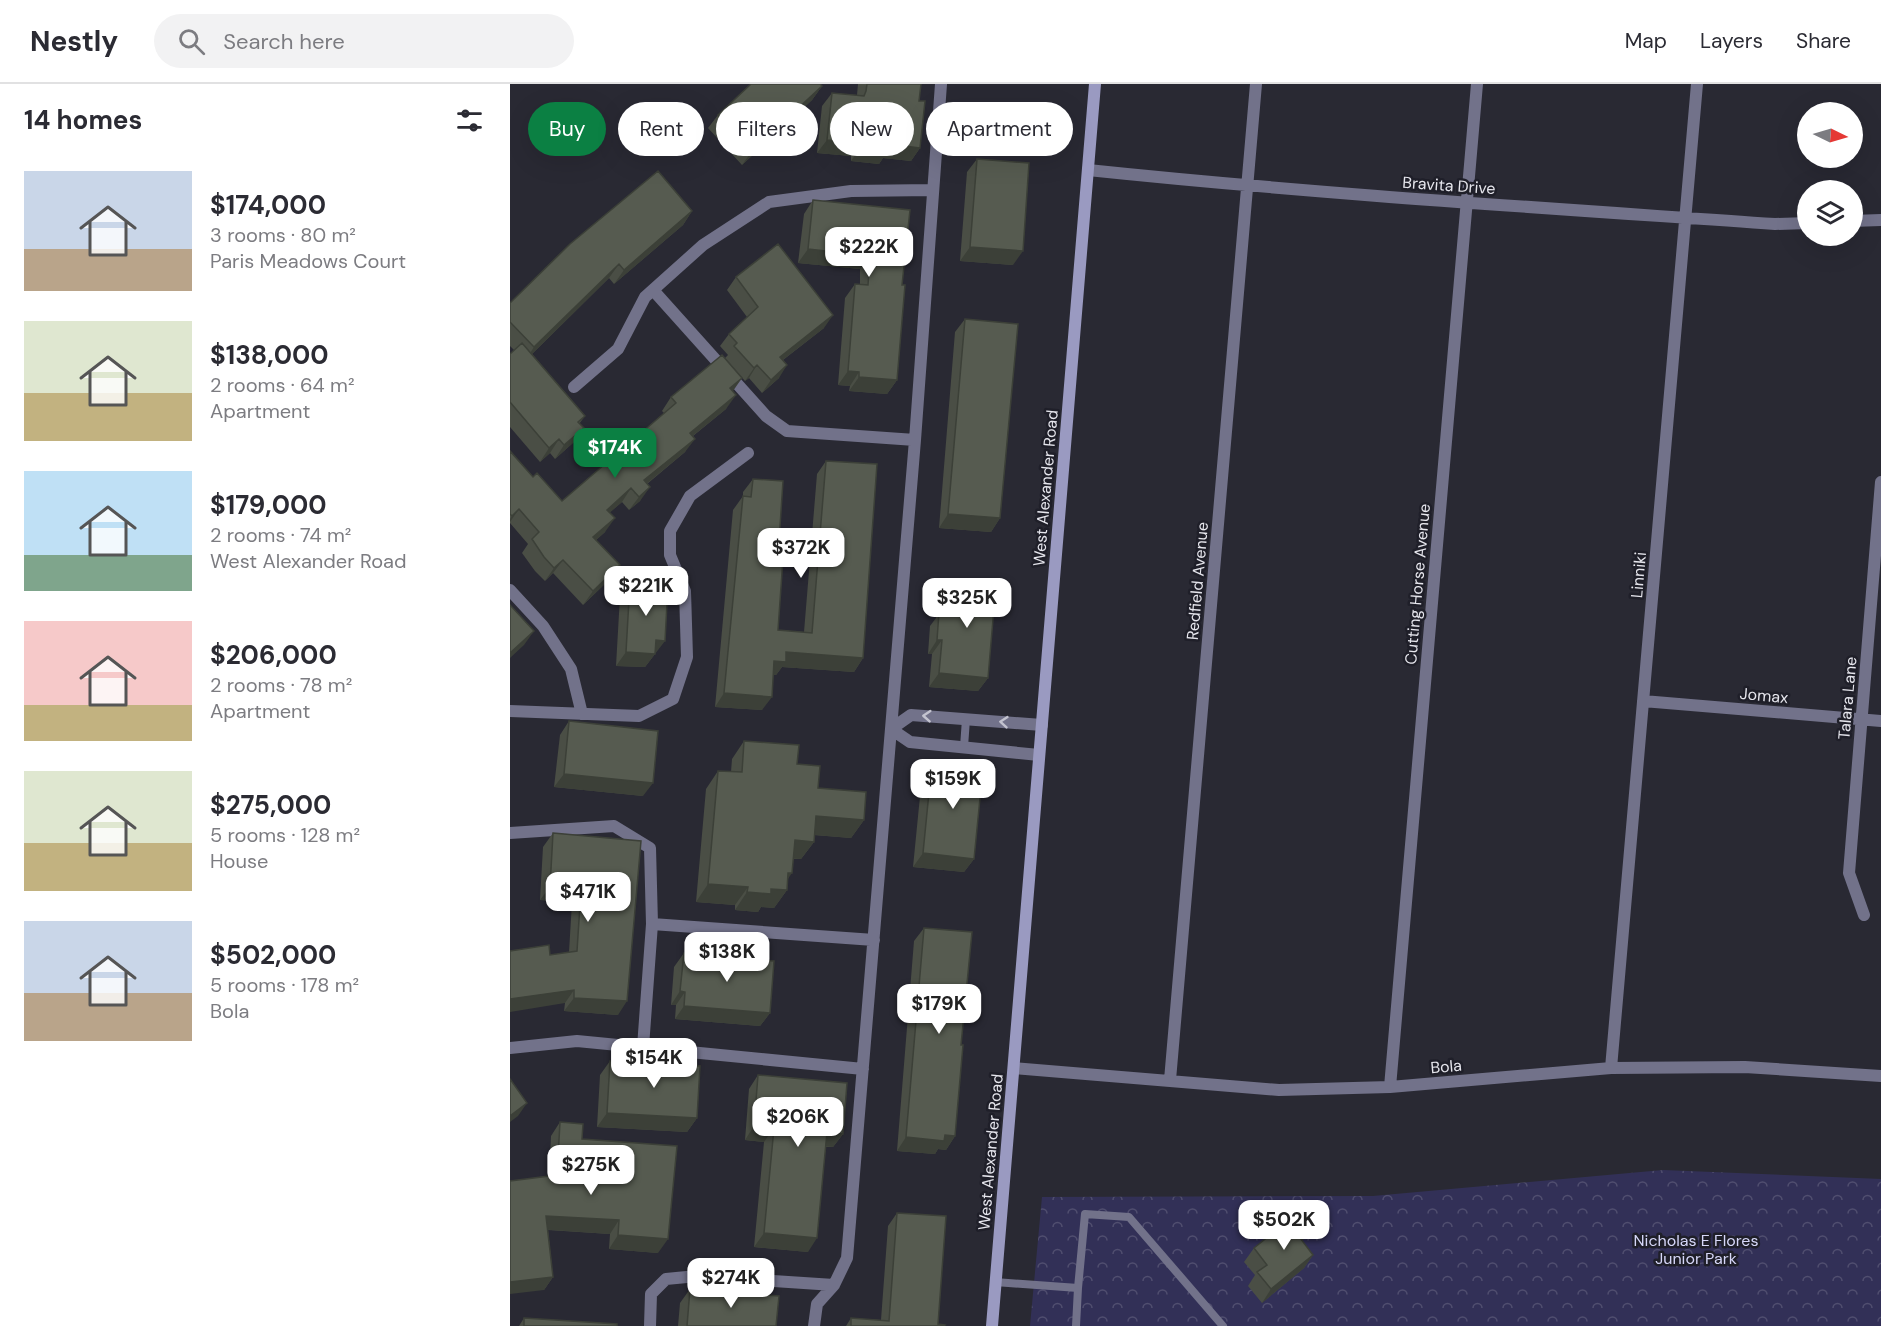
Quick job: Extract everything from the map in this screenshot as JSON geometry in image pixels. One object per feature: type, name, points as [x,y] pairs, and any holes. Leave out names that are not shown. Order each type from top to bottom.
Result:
[{"type":"main road","name":"West Alexander Road","points":[[992,1326],[1095,84]]},
{"type":"street","points":[[814,1326],[817,1304],[834,1285],[847,1258],[915,440],[941,84]]},
{"type":"street","name":"Redfield Avenue","points":[[1170,1080],[1256,84]]},
{"type":"street","name":"Cutting Horse Avenue","points":[[1390,1087],[1477,84]]},
{"type":"street","name":"Linniki","points":[[1611,1068],[1697,84]]},
{"type":"street","name":"Bravita Drive","points":[[1089,170],[1247,187],[1775,224],[1797,223]]},
{"type":"street","points":[[574,387],[618,350],[645,297],[703,244],[769,202],[851,191],[932,190]]},
{"type":"street","points":[[1863,220],[1881,220]]},
{"type":"street","points":[[653,290],[766,416],[787,431],[915,440]]},
{"type":"street","points":[[510,711],[639,716],[673,699],[687,657],[685,591],[670,555],[670,531],[690,496],[748,453]]},
{"type":"street","name":"Talara Lane","points":[[1864,915],[1849,873],[1881,482]]},
{"type":"street","points":[[510,590],[543,626],[571,669],[582,714]]},
{"type":"street","name":"Jomax","points":[[1643,701],[1881,721]]},
{"type":"street","points":[[891,729],[911,715],[1042,725]]},
{"type":"street","points":[[891,729],[910,742],[1039,755]]},
{"type":"street","points":[[510,833],[614,826],[650,848],[652,924],[643,1047]]},
{"type":"street","points":[[652,924],[874,940]]},
{"type":"street","points":[[510,1048],[577,1041],[863,1069]]},
{"type":"street","name":"Bola","points":[[1014,1068],[1279,1090],[1390,1087],[1611,1068],[1745,1067],[1881,1076]]},
{"type":"street","points":[[650,1326],[651,1294],[666,1279],[698,1276],[834,1285]]},
{"type":"lane","points":[[964,747],[966,719]]},
{"type":"lane","points":[[1076,1326],[1085,1214],[1129,1217],[1223,1326]]},
{"type":"lane","points":[[995,1282],[1078,1288]]},
{"type":"green space","name":"Nicholas E Flores Junior Park","points":[[1663,1170],[1881,1179],[1881,1326],[1030,1326],[1042,1197],[1373,1196]]},
{"type":"building","points":[[751,84],[820,84],[822,86],[805,102],[732,102]]},
{"type":"building","points":[[867,84],[921,84],[919,101],[925,101],[920,148],[914,147],[914,102],[831,102],[832,93],[864,96]]},
{"type":"building","points":[[830,112],[830,140],[827,140]]},
{"type":"building","points":[[977,159],[1029,163],[1023,251],[970,247]]},
{"type":"building","points":[[658,171],[692,211],[624,270],[619,264],[534,347],[510,322],[510,303],[570,244]]},
{"type":"building","points":[[813,200],[910,210],[902,285],[905,285],[897,380],[859,377],[859,372],[848,371],[855,284],[868,285],[870,256],[808,249]]},
{"type":"building","points":[[778,244],[833,315],[780,357],[787,365],[771,380],[757,365],[754,368],[734,346],[737,343],[729,334],[758,307],[736,277]]},
{"type":"building","points":[[965,319],[1018,324],[1000,518],[948,514]]},
{"type":"building","points":[[522,343],[585,416],[578,422],[584,428],[564,445],[559,439],[549,448],[510,402],[510,354]]},
{"type":"building","points":[[722,355],[742,378],[730,388],[736,395],[690,433],[695,439],[644,480],[650,487],[639,497],[631,488],[607,510],[615,518],[593,537],[620,565],[593,591],[563,560],[554,568],[532,539],[539,532],[519,509],[512,516],[510,514],[510,451],[533,477],[537,473],[562,501],[676,403],[671,397]]},
{"type":"building","points":[[826,461],[877,464],[863,658],[786,652],[786,662],[774,661],[772,697],[724,693],[743,496],[751,497],[753,479],[783,481],[778,557],[783,558],[778,630],[812,633]]},
{"type":"building","points":[[947,580],[996,584],[988,678],[939,673],[942,640],[937,640],[939,612],[944,613]]},
{"type":"building","points":[[630,582],[668,584],[665,641],[656,640],[655,654],[626,652]]},
{"type":"building","points":[[510,605],[534,631],[510,653]]},
{"type":"building","points":[[569,721],[658,731],[653,783],[564,774]]},
{"type":"building","points":[[744,741],[799,745],[797,764],[820,766],[818,788],[866,792],[864,820],[816,816],[814,842],[795,840],[792,873],[788,873],[787,890],[771,889],[771,894],[747,892],[748,887],[708,884],[718,771],[742,772]]},
{"type":"building","points":[[932,762],[983,768],[974,859],[923,853]]},
{"type":"building","points":[[553,833],[641,841],[627,1001],[574,998],[574,990],[510,999],[510,951],[549,945],[550,955],[577,951],[581,889],[550,887]]},
{"type":"building","points":[[924,928],[972,932],[955,1136],[945,1135],[944,1141],[906,1137]]},
{"type":"building","points":[[684,953],[774,961],[770,1013],[684,1006],[685,992],[680,991]]},
{"type":"building","points":[[610,1061],[700,1066],[697,1118],[607,1113]]},
{"type":"building","points":[[758,1075],[847,1083],[843,1134],[827,1132],[817,1238],[764,1233],[774,1128],[754,1126]]},
{"type":"building","points":[[510,1079],[527,1103],[510,1116]]},
{"type":"building","points":[[560,1122],[583,1124],[582,1139],[677,1146],[668,1239],[618,1235],[619,1220],[546,1216],[553,1277],[510,1282],[510,1181],[557,1175]]},
{"type":"building","points":[[897,1213],[946,1216],[938,1324],[944,1326],[851,1326],[851,1318],[889,1321]]},
{"type":"building","points":[[1296,1214],[1310,1230],[1300,1238],[1313,1255],[1271,1289],[1257,1272],[1267,1265],[1254,1248]]},
{"type":"building","points":[[690,1289],[779,1296],[776,1326],[687,1326]]},
{"type":"building","points":[[524,1318],[617,1324],[617,1326],[524,1326]]}]
